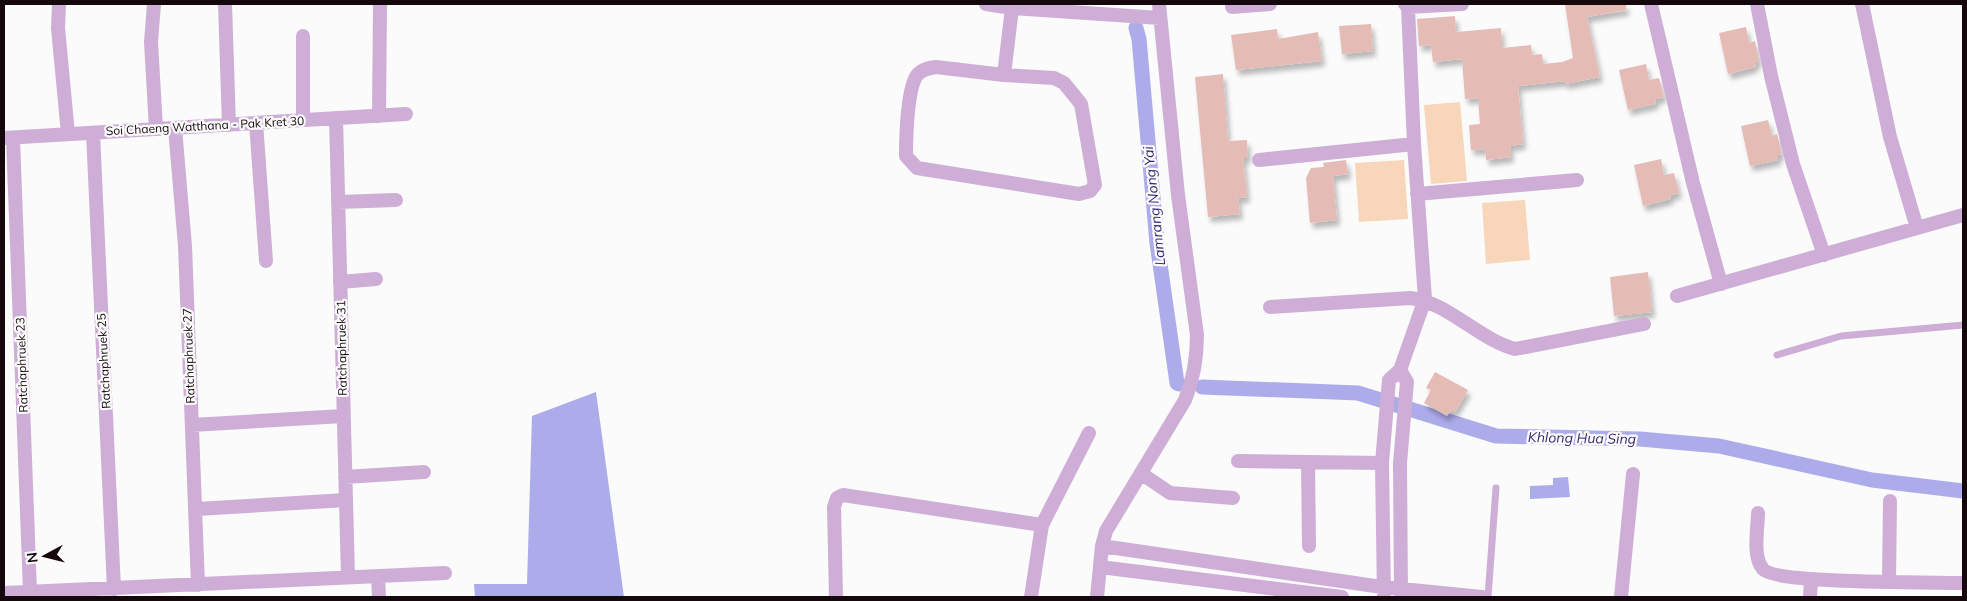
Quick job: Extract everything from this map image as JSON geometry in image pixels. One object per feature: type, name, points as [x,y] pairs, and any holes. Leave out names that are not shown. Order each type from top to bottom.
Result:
[{"type":"street","points":[[59,4],[58,28],[68,134]]},
{"type":"street","points":[[154,4],[151,42],[156,129]]},
{"type":"street","points":[[225,4],[229,125]]},
{"type":"street","points":[[379,116],[380,4]]},
{"type":"street","points":[[986,4],[1012,8],[1160,18]]},
{"type":"street","points":[[1097,597],[1102,546],[1106,531],[1185,400],[1192,383],[1197,358],[1197,335],[1178,195],[1159,4]]},
{"type":"street","points":[[1232,7],[1270,4]]},
{"type":"street","points":[[1383,592],[1382,462],[1389,380],[1400,370],[1425,299],[1406,6],[1462,4]]},
{"type":"street","points":[[1652,4],[1693,183],[1721,284]]},
{"type":"street","points":[[1757,4],[1771,76],[1793,164],[1824,255]]},
{"type":"street","points":[[1862,4],[1890,137],[1917,228]]},
{"type":"street","points":[[1004,75],[1012,8]]},
{"type":"street","points":[[303,36],[303,120]]},
{"type":"street","points":[[936,66],[1004,75],[1054,78],[1064,83],[1074,92],[1081,104],[1095,186],[1090,191],[1079,194],[917,168],[906,156],[912,86],[916,75],[924,69],[936,66]]},
{"type":"street","name":"Soi Chaeng Watthana - Pak Kret 30","points":[[9,138],[406,114]]},
{"type":"street","name":"Ratchaphruek 31","points":[[336,118],[348,577]]},
{"type":"street","points":[[256,123],[266,261]]},
{"type":"street","name":"Ratchaphruek 27","points":[[175,128],[185,246],[197,509],[198,585]]},
{"type":"street","name":"Ratchaphruek 25","points":[[93,133],[114,589]]},
{"type":"street","name":"Ratchaphruek 23","points":[[9,138],[30,592]]},
{"type":"street","points":[[1259,160],[1414,144]]},
{"type":"street","points":[[1418,194],[1577,180]]},
{"type":"street","points":[[338,202],[396,200]]},
{"type":"street","points":[[1677,296],[1963,215]]},
{"type":"street","points":[[340,282],[376,280]]},
{"type":"street","points":[[1270,308],[1410,298],[1425,299],[1500,345],[1515,349],[1644,324]]},
{"type":"street","points":[[1400,370],[1407,382],[1400,463],[1401,593]]},
{"type":"street","points":[[192,425],[344,416]]},
{"type":"street","points":[[1031,597],[1042,525],[1089,433]]},
{"type":"street","points":[[1238,461],[1382,462]]},
{"type":"street","points":[[1308,462],[1309,546]]},
{"type":"street","points":[[345,477],[424,472]]},
{"type":"street","points":[[1142,474],[1170,492],[1233,498]]},
{"type":"street","points":[[1621,597],[1632,474]]},
{"type":"street","points":[[836,597],[834,507],[837,498],[843,495],[1042,525]]},
{"type":"street","points":[[197,509],[346,500]]},
{"type":"street","points":[[1888,581],[1890,500]]},
{"type":"street","points":[[1758,513],[1758,560],[1762,569],[1770,574],[1810,579],[1963,583]]},
{"type":"street","points":[[1102,546],[1383,592],[1482,597]]},
{"type":"street","points":[[1100,568],[1342,597]]},
{"type":"street","points":[[4,593],[91,593],[114,589],[445,572]]},
{"type":"street","points":[[378,576],[380,597]]},
{"type":"street","points":[[1810,579],[1810,597]]},
{"type":"lane","points":[[1777,355],[1841,336],[1963,325]]},
{"type":"lane","points":[[1488,597],[1496,488]]},
{"type":"shaded area","points":[[1460,102],[1467,181],[1431,184],[1424,105]]},
{"type":"shaded area","points":[[1404,160],[1408,219],[1359,222],[1355,163]]},
{"type":"shaded area","points":[[1525,200],[1530,260],[1486,264],[1482,203]]},
{"type":"water","points":[[596,392],[624,597],[475,597],[474,584],[527,584],[532,416]]},
{"type":"water","points":[[1568,477],[1570,497],[1530,499],[1530,486],[1553,485],[1553,478]]},
{"type":"building","points":[[1565,4],[1626,4],[1626,10],[1587,17],[1600,77],[1565,84],[1565,81],[1518,86],[1523,144],[1510,146],[1511,157],[1486,160],[1485,149],[1471,150],[1469,125],[1480,124],[1478,98],[1465,99],[1462,59],[1433,62],[1431,45],[1419,46],[1417,19],[1455,16],[1456,32],[1501,28],[1502,48],[1531,45],[1532,55],[1542,54],[1543,64],[1562,62],[1573,58]]},
{"type":"building","points":[[1371,24],[1373,51],[1342,54],[1339,26]]},
{"type":"building","points":[[1746,27],[1749,43],[1755,41],[1759,61],[1756,62],[1755,67],[1728,74],[1719,33]]},
{"type":"building","points":[[1277,29],[1278,39],[1318,32],[1322,61],[1236,70],[1231,35]]},
{"type":"building","points":[[1646,64],[1649,80],[1659,78],[1664,97],[1656,99],[1655,104],[1628,110],[1619,70]]},
{"type":"building","points":[[1223,74],[1228,141],[1247,140],[1248,158],[1243,158],[1247,197],[1238,198],[1240,214],[1208,217],[1195,77]]},
{"type":"building","points":[[1768,120],[1772,136],[1777,134],[1782,154],[1778,155],[1778,160],[1750,166],[1741,126]]},
{"type":"building","points":[[1661,159],[1664,175],[1674,173],[1679,193],[1671,195],[1670,199],[1643,206],[1634,165]]},
{"type":"building","points":[[1346,160],[1348,174],[1333,176],[1337,220],[1310,223],[1306,178],[1311,168],[1324,167],[1323,163]]},
{"type":"building","points":[[1648,272],[1652,312],[1614,316],[1610,277]]},
{"type":"building","points":[[1435,372],[1468,390],[1455,412],[1451,410],[1447,416],[1424,403],[1431,390],[1426,388]]},
{"type":"waterway","name":"Lamrang Nong Yai","points":[[1136,28],[1139,39],[1157,243],[1177,383],[1179,384]]},
{"type":"waterway","name":"Khlong Hua Sing","points":[[1202,387],[1358,393],[1496,436],[1640,439],[1719,446],[1872,480],[1963,491]]}]
